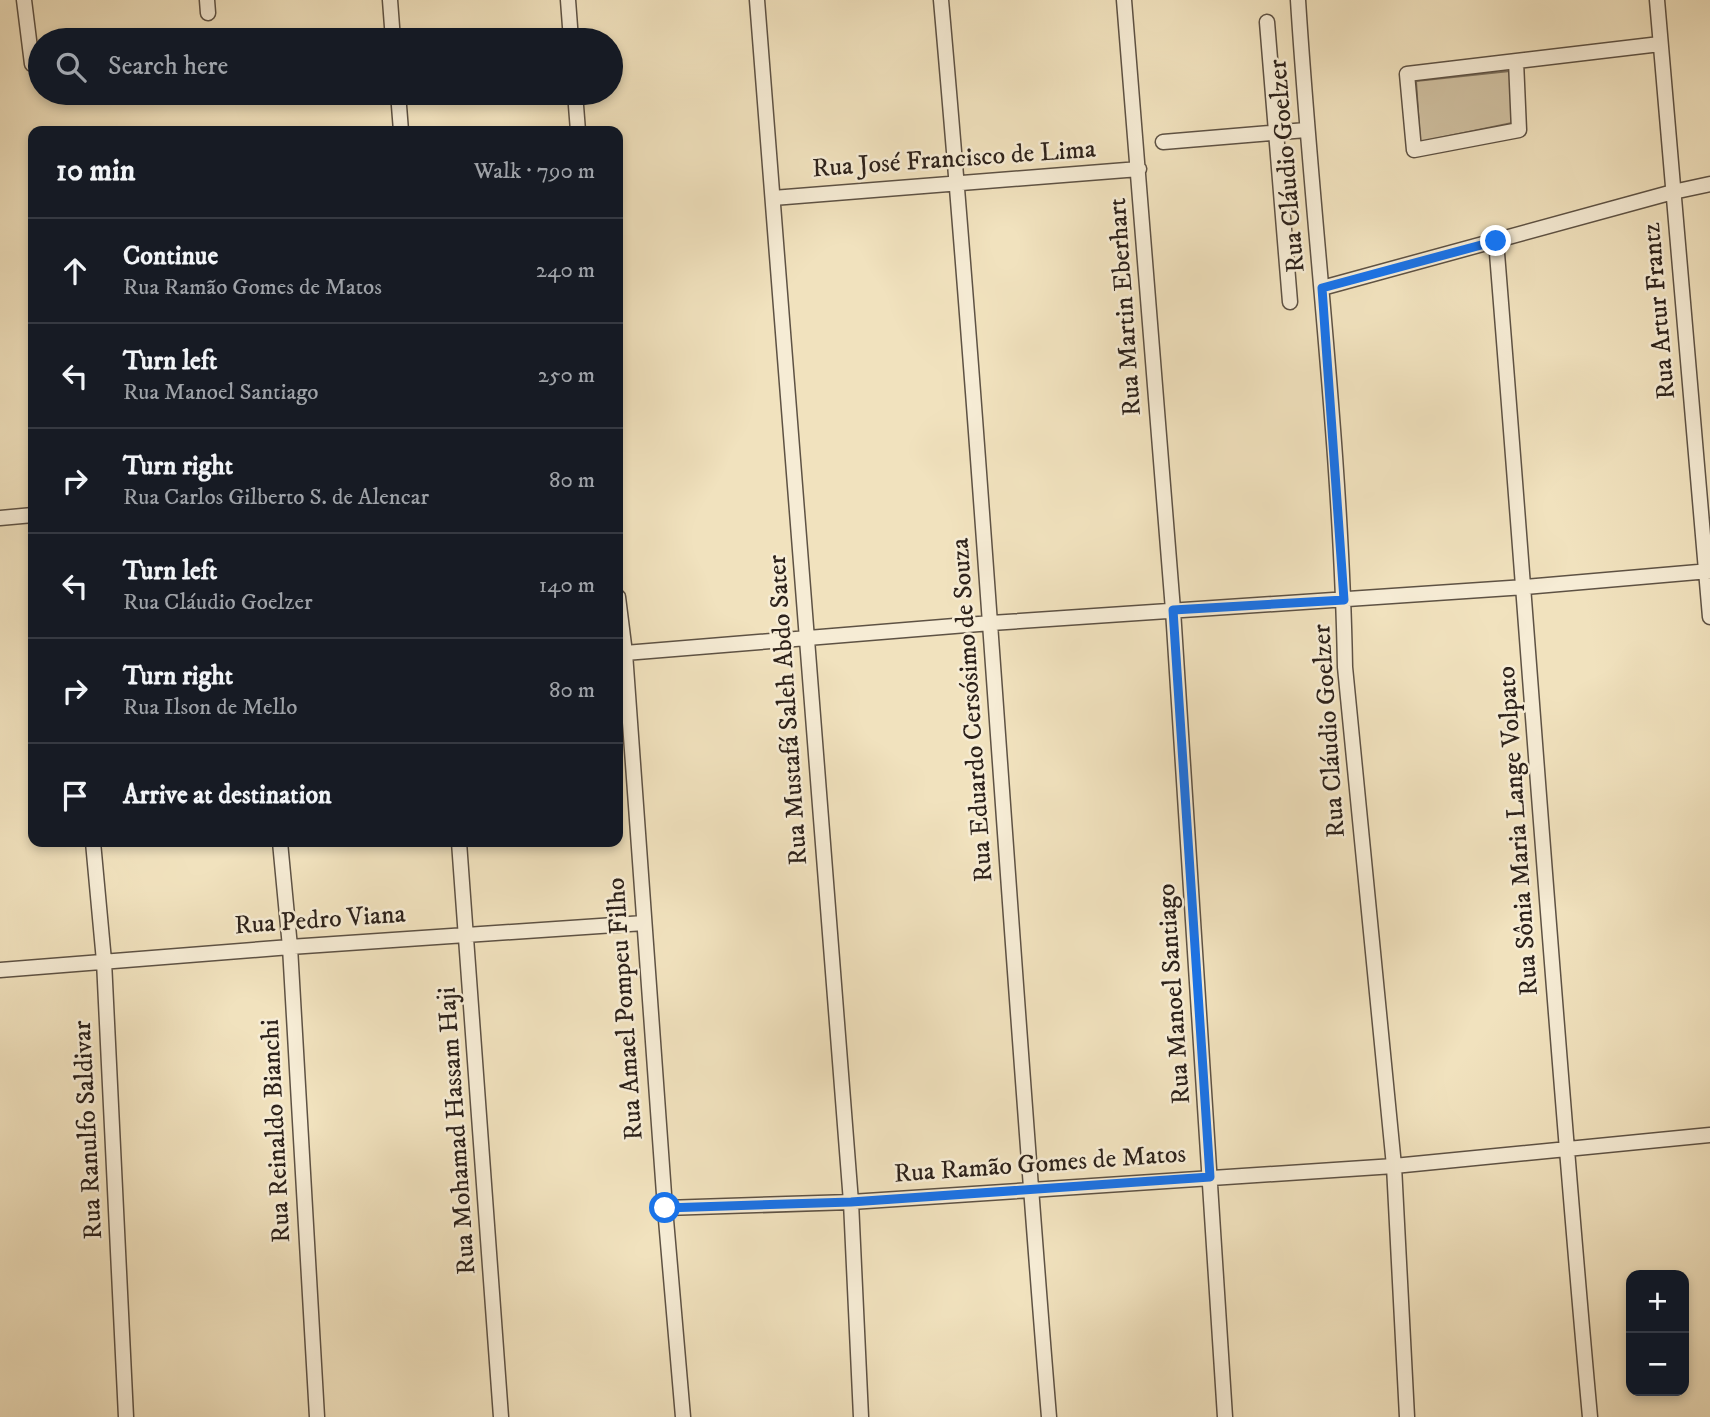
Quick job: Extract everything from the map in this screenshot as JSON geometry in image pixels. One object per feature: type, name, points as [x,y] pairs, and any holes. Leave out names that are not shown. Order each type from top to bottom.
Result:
[{"type":"street","points":[[24,0],[28,32]]},
{"type":"street","points":[[390,0],[392,28]]},
{"type":"street","points":[[568,0],[570,28]]},
{"type":"street","name":"Rua Mustafá Saleh Abdo Sater","points":[[757,0],[851,1202],[861,1417]]},
{"type":"street","name":"Rua Eduardo Cersósimo de Souza","points":[[941,0],[991,623],[1049,1417]]},
{"type":"street","name":"Rua Martin Eberhart","points":[[1124,0],[1173,610]]},
{"type":"street","name":"Rua Cláudio Goelzer","points":[[1298,0],[1344,600],[1345,667],[1394,1166],[1408,1417]]},
{"type":"street","name":"Rua Artur Frantz","points":[[1660,1],[1672,192],[1708,571],[1710,617]]},
{"type":"street","points":[[1267,22],[1290,302]]},
{"type":"street","points":[[1516,61],[1519,130],[1414,150],[1407,74],[1516,61],[1661,44]]},
{"type":"street","points":[[399,105],[401,126]]},
{"type":"street","points":[[576,105],[578,126]]},
{"type":"street","points":[[1163,142],[1306,130]]},
{"type":"street","name":"Rua José Francisco de Lima","points":[[774,198],[1139,169]]},
{"type":"street","points":[[1322,288],[1672,192],[1710,184]]},
{"type":"street","name":"Rua Sônia Maria Lange Volpato","points":[[1496,241],[1525,587],[1566,1148],[1590,1417]]},
{"type":"street","points":[[0,518],[28,515]]},
{"type":"street","points":[[625,653],[806,636],[1525,587],[1708,571]]},
{"type":"street","name":"Rua Manoel Santiago","points":[[1173,610],[1225,1417]]},
{"type":"street","name":"Rua Amael Pompeu Filho","points":[[623,637],[682,1417]]},
{"type":"street","name":"Rua Ranulfo Saldivar","points":[[93,847],[104,961],[126,1417]]},
{"type":"street","name":"Rua Reinaldo Bianchi","points":[[280,847],[290,947],[317,1417]]},
{"type":"street","name":"Rua Mohamad Hassam Haji","points":[[459,847],[501,1417]]},
{"type":"street","name":"Rua Pedro Viana","points":[[0,970],[643,923]]},
{"type":"street","name":"Rua Ramão Gomes de Matos","points":[[665,1208],[851,1202],[1394,1166],[1710,1135]]},
{"type":"shaded area","points":[[1510,71],[1512,123],[1420,142],[1416,81]]},
{"type":"route","points":[[665,1208],[851,1202],[1210,1177],[1173,610],[1344,600],[1322,288],[1496,241]]}]
